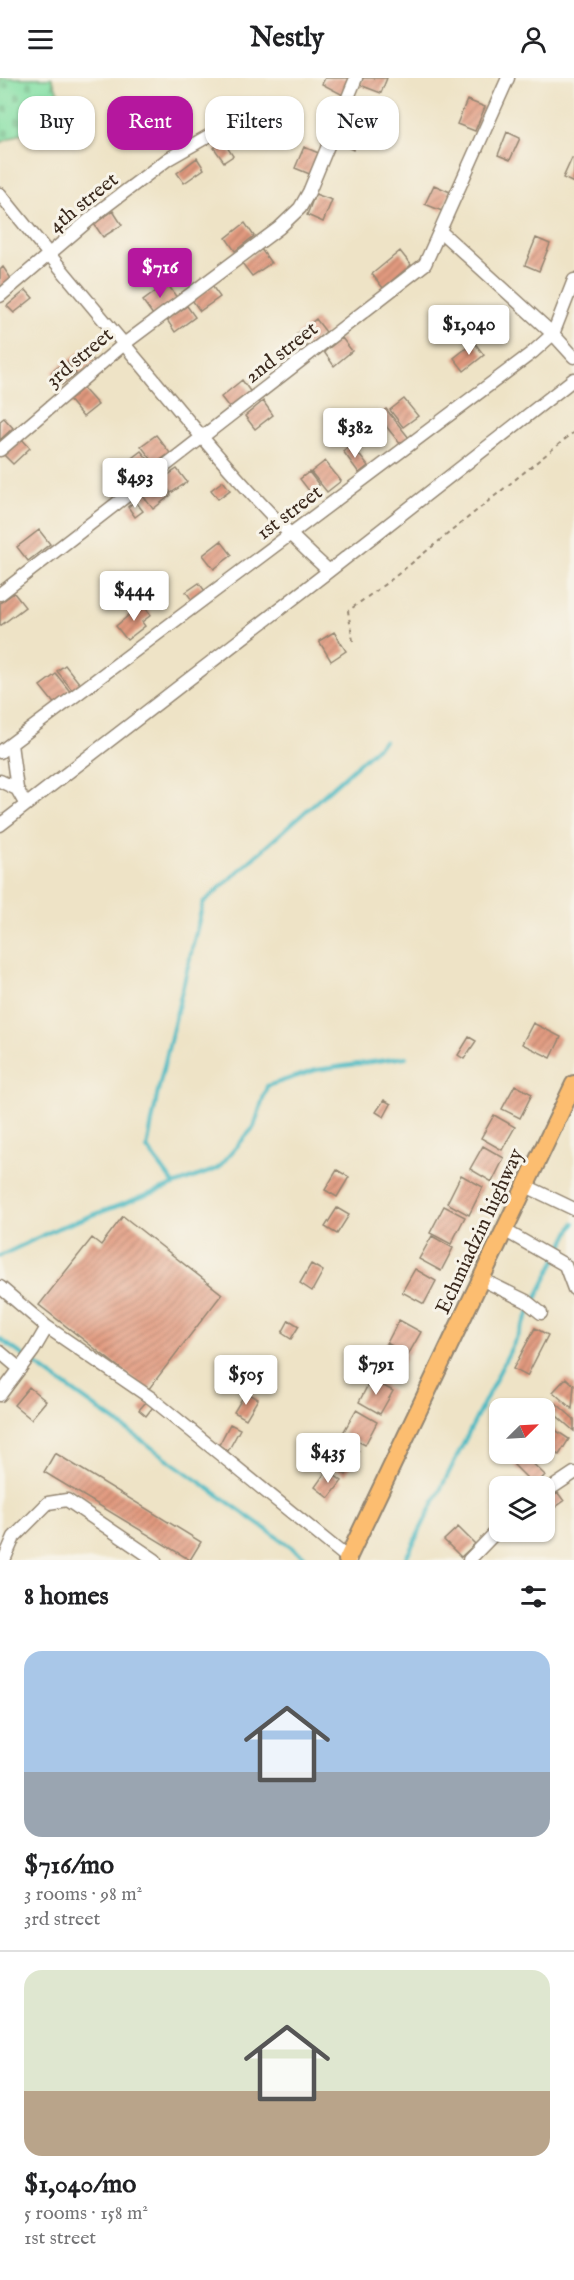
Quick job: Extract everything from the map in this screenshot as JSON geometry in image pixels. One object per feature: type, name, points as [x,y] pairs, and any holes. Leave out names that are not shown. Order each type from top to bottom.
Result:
[{"type":"main road","name":"Echmiadzin highway","points":[[348,1559],[574,1085]]},
{"type":"street","name":"3rd street","points":[[0,450],[124,344],[279,228],[300,208],[318,174],[356,78]]},
{"type":"street","name":"2nd street","points":[[0,594],[425,264],[508,78]]},
{"type":"street","name":"4th street","points":[[0,296],[102,209],[168,159],[205,138]]},
{"type":"street","points":[[0,194],[202,438],[290,536],[329,572]]},
{"type":"street","points":[[440,231],[553,334],[574,357]]},
{"type":"street","name":"1st street","points":[[0,752],[533,352],[553,334],[574,280]]},
{"type":"street","points":[[0,825],[329,572],[574,379]]},
{"type":"street","points":[[12,744],[17,789],[26,805]]},
{"type":"street","points":[[0,781],[17,789]]},
{"type":"street","points":[[526,1186],[573,1209]]},
{"type":"street","points":[[504,1230],[565,1265],[574,1289]]},
{"type":"street","points":[[481,1279],[526,1302],[541,1313]]},
{"type":"street","points":[[0,1287],[47,1327],[152,1398],[348,1559]]},
{"type":"street","points":[[0,1395],[33,1351],[47,1327]]},
{"type":"street","points":[[0,1352],[20,1369]]},
{"type":"street","points":[[555,1486],[574,1473]]},
{"type":"street","points":[[4,1560],[14,1537],[48,1503],[67,1500],[155,1560]]},
{"type":"street","points":[[469,1560],[489,1539]]},
{"type":"path","points":[[353,641],[349,628],[348,611],[392,579],[574,432]]},
{"type":"green space","points":[[0,78],[52,78],[60,96],[18,96],[18,135],[0,143]]},
{"type":"building","points":[[325,78],[351,78],[343,95],[322,84]]},
{"type":"building","points":[[363,78],[387,78],[381,93],[360,85]]},
{"type":"building","points":[[467,100],[485,107],[475,131],[457,124]]},
{"type":"building","points":[[507,132],[520,138],[510,160],[498,155]]},
{"type":"building","points":[[304,147],[321,154],[312,175],[295,168]]},
{"type":"building","points":[[215,150],[229,150],[233,156],[224,162]]},
{"type":"building","points":[[197,158],[204,169],[184,183],[177,173]]},
{"type":"building","points":[[572,158],[574,159],[574,183],[563,178]]},
{"type":"building","points":[[434,185],[450,192],[442,211],[425,204]]},
{"type":"building","points":[[315,194],[332,200],[323,222],[307,215]]},
{"type":"building","points":[[113,211],[122,225],[103,237],[94,224]]},
{"type":"building","points":[[245,223],[254,236],[235,251],[226,238]]},
{"type":"building","points":[[536,238],[550,244],[539,271],[525,265]]},
{"type":"building","points":[[261,249],[271,263],[252,276],[242,263]]},
{"type":"building","points":[[400,251],[411,265],[383,288],[372,274]]},
{"type":"building","points":[[3,267],[12,280],[0,290],[0,270]]},
{"type":"building","points":[[167,283],[177,298],[153,315],[143,301]]},
{"type":"building","points":[[212,286],[220,297],[200,311],[192,300]]},
{"type":"building","points":[[26,290],[33,298],[14,313],[7,306]]},
{"type":"building","points":[[187,306],[195,317],[175,332],[167,320]]},
{"type":"building","points":[[316,319],[326,332],[307,347],[297,334]]},
{"type":"building","points":[[342,338],[352,351],[334,366],[324,352]]},
{"type":"building","points":[[474,342],[484,355],[464,371],[454,358]]},
{"type":"building","points":[[84,348],[94,361],[77,375],[67,362]]},
{"type":"building","points":[[65,362],[75,375],[62,385],[52,372]]},
{"type":"building","points":[[242,380],[252,394],[231,410],[221,397]]},
{"type":"building","points":[[83,388],[98,405],[83,417],[69,400]]},
{"type":"building","points":[[404,399],[418,416],[403,427],[390,410]]},
{"type":"building","points":[[263,401],[273,415],[255,429],[245,416]]},
{"type":"building","points":[[386,409],[409,438],[401,445],[378,416]]},
{"type":"building","points":[[4,418],[13,428],[0,440],[0,421]]},
{"type":"building","points":[[156,435],[170,453],[155,464],[141,446]]},
{"type":"building","points":[[21,438],[30,448],[13,464],[3,454]]},
{"type":"building","points":[[351,444],[368,466],[359,473],[343,451]]},
{"type":"building","points":[[141,451],[156,469],[142,480],[128,461]]},
{"type":"building","points":[[325,461],[341,481],[327,492],[311,472]]},
{"type":"building","points":[[177,469],[187,482],[171,493],[161,480]]},
{"type":"building","points":[[309,472],[319,485],[310,492],[300,479]]},
{"type":"building","points":[[223,481],[230,490],[218,499],[211,490]]},
{"type":"building","points":[[161,482],[171,495],[153,509],[143,496]]},
{"type":"building","points":[[135,501],[143,511],[135,517],[128,507]]},
{"type":"building","points":[[39,530],[50,544],[28,561],[17,547]]},
{"type":"building","points":[[221,541],[232,555],[214,569],[203,555]]},
{"type":"building","points":[[199,583],[205,591],[192,600],[186,592]]},
{"type":"building","points":[[14,593],[25,607],[0,626],[0,603]]},
{"type":"building","points":[[142,604],[151,615],[142,622],[145,626],[127,640],[116,626]]},
{"type":"building","points":[[334,632],[346,651],[331,661],[319,641]]},
{"type":"building","points":[[65,665],[80,684],[72,690],[57,671]]},
{"type":"building","points":[[56,674],[72,694],[56,706],[40,686]]},
{"type":"building","points":[[533,1023],[561,1037],[551,1058],[522,1044]]},
{"type":"building","points":[[469,1037],[476,1041],[464,1059],[458,1055]]},
{"type":"building","points":[[515,1085],[532,1094],[520,1118],[502,1109]]},
{"type":"building","points":[[384,1100],[391,1104],[384,1117],[376,1112]]},
{"type":"building","points":[[494,1115],[515,1127],[502,1150],[481,1138]]},
{"type":"building","points":[[483,1146],[504,1158],[492,1182],[470,1169]]},
{"type":"building","points":[[337,1170],[349,1177],[337,1197],[325,1190]]},
{"type":"building","points":[[461,1175],[483,1187],[469,1215],[447,1203]]},
{"type":"building","points":[[444,1206],[465,1217],[451,1244],[430,1233]]},
{"type":"building","points":[[337,1208],[349,1215],[337,1234],[325,1227]]},
{"type":"building","points":[[123,1216],[222,1294],[148,1390],[39,1305],[92,1238],[101,1245]]},
{"type":"building","points":[[432,1236],[453,1248],[441,1271],[419,1259]]},
{"type":"building","points":[[311,1264],[323,1271],[312,1291],[300,1283]]},
{"type":"building","points":[[415,1269],[436,1281],[424,1304],[402,1292]]},
{"type":"building","points":[[289,1320],[299,1326],[291,1339],[282,1333]]},
{"type":"building","points":[[399,1320],[421,1332],[408,1355],[387,1343]]},
{"type":"building","points":[[535,1328],[548,1335],[527,1376],[513,1369]]},
{"type":"building","points":[[386,1344],[407,1356],[394,1379],[373,1367]]},
{"type":"building","points":[[566,1378],[574,1385],[572,1409],[553,1392]]},
{"type":"building","points":[[371,1379],[393,1391],[380,1414],[359,1402]]},
{"type":"building","points":[[29,1387],[46,1401],[31,1419],[14,1405]]},
{"type":"building","points":[[246,1392],[258,1399],[246,1419],[234,1412]]},
{"type":"building","points":[[146,1402],[153,1407],[146,1416],[139,1410]]},
{"type":"building","points":[[555,1404],[574,1419],[574,1431],[555,1414]]},
{"type":"building","points":[[356,1410],[377,1422],[365,1445],[343,1433]]},
{"type":"building","points":[[230,1424],[240,1429],[228,1451],[219,1445]]},
{"type":"building","points":[[555,1430],[569,1439],[559,1455],[555,1452]]},
{"type":"building","points":[[343,1442],[359,1451],[346,1475],[330,1466]]},
{"type":"building","points":[[55,1453],[201,1542],[190,1560],[44,1472]]},
{"type":"building","points":[[533,1464],[545,1475],[525,1476],[514,1465]]},
{"type":"building","points":[[327,1470],[342,1481],[329,1498],[315,1487]]},
{"type":"building","points":[[558,1493],[564,1501],[555,1507],[555,1495]]},
{"type":"building","points":[[458,1527],[475,1544],[461,1557],[444,1540]]},
{"type":"waterway","points":[[174,1184],[147,1148],[158,1091],[203,903],[384,741]]},
{"type":"waterway","points":[[0,1256],[58,1228],[217,1169],[254,1127],[267,1086],[316,1070],[406,1057]]},
{"type":"waterway","points":[[405,1560],[574,1223]]},
{"type":"waterway","points":[[0,1339],[309,1560]]}]
